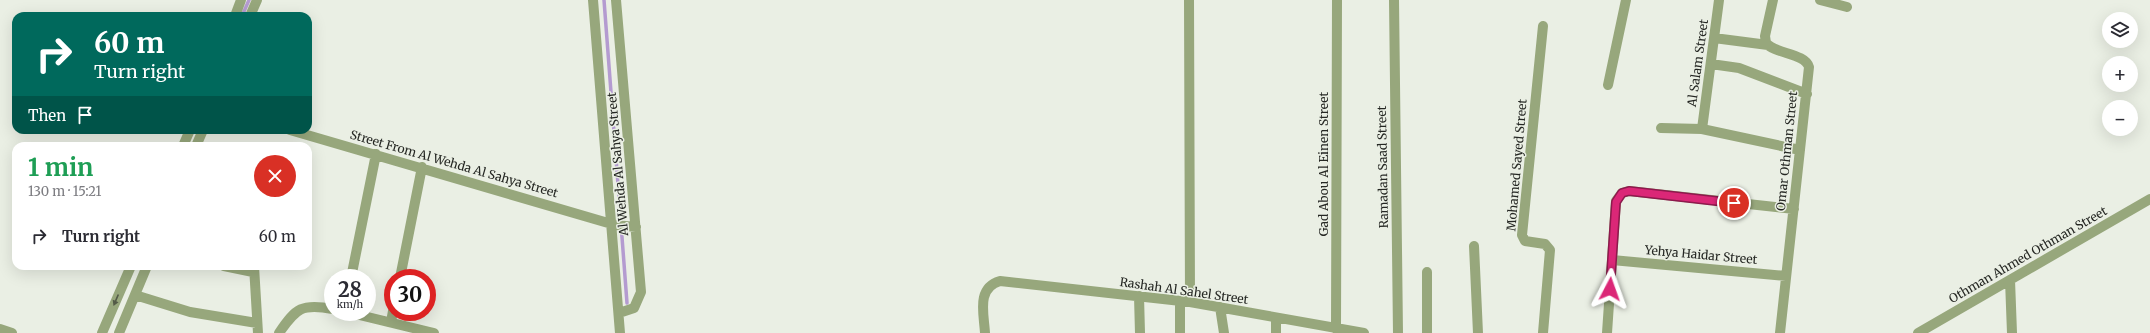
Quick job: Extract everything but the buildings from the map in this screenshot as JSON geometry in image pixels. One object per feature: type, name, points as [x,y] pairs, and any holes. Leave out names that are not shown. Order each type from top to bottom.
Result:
[{"type":"street","points":[[236,12],[241,0]]},
{"type":"street","points":[[252,12],[257,0]]},
{"type":"street","name":"Al Wehda Al Sahya Street","points":[[593,0],[617,226],[620,333]]},
{"type":"street","name":"Al Wehda Al Sahya Street","points":[[616,0],[641,292],[634,308],[619,313]]},
{"type":"street","points":[[1180,333],[1185,301],[1189,0]]},
{"type":"street","name":"Gad Abou Al Einen Street","points":[[1337,0],[1340,330]]},
{"type":"street","name":"Ramadan Saad Street","points":[[1394,0],[1398,333]]},
{"type":"street","points":[[1608,85],[1626,0]]},
{"type":"street","name":"Al Salam Street","points":[[1702,129],[1719,0]]},
{"type":"street","points":[[1714,38],[1768,45],[1766,36],[1773,0]]},
{"type":"street","points":[[1820,0],[1847,7]]},
{"type":"street","name":"Mohamed Sayed Street","points":[[1543,26],[1522,235],[1525,241],[1545,244],[1550,250],[1543,333]]},
{"type":"street","name":"Omar Othman Street","points":[[1768,45],[1807,62],[1809,67],[1780,333]]},
{"type":"street","points":[[1711,64],[1739,68],[1807,94]]},
{"type":"street","points":[[1661,128],[1702,129],[1800,150]]},
{"type":"street","name":"Street From Al Wehda Al Sahya Street","points":[[304,134],[422,167],[617,226]]},
{"type":"street","points":[[353,269],[376,154]]},
{"type":"street","points":[[402,269],[422,167]]},
{"type":"street","points":[[1607,333],[1616,202],[1622,193],[1629,191],[1794,209]]},
{"type":"street","name":"Othman Ahmed Othman Street","points":[[1918,333],[2150,199]]},
{"type":"street","points":[[617,226],[636,227]]},
{"type":"street","points":[[1474,246],[1478,333]]},
{"type":"street","name":"Yehya Haidar Street","points":[[1612,260],[1786,276]]},
{"type":"street","points":[[102,333],[129,270]]},
{"type":"street","points":[[119,333],[145,270]]},
{"type":"street","points":[[135,295],[190,312],[258,328],[254,270]]},
{"type":"street","points":[[1427,272],[1428,333]]},
{"type":"street","points":[[2010,280],[2012,333]]},
{"type":"street","name":"Rashah Al Sahel Street","points":[[985,333],[984,295],[990,286],[1000,281],[1185,301],[1340,330],[1364,333]]},
{"type":"street","points":[[1139,296],[1140,333]]},
{"type":"street","points":[[279,333],[298,310],[316,305],[324,307]]},
{"type":"street","points":[[1220,307],[1224,333]]},
{"type":"street","points":[[1276,318],[1276,333]]},
{"type":"street","points":[[376,319],[434,333]]},
{"type":"street","points":[[0,329],[12,333]]},
{"type":"waterway","points":[[244,12],[249,0]]},
{"type":"waterway","points":[[604,0],[627,303]]},
{"type":"route","points":[[1610,289],[1616,202],[1617,198],[1622,193],[1629,191],[1734,203]]}]
